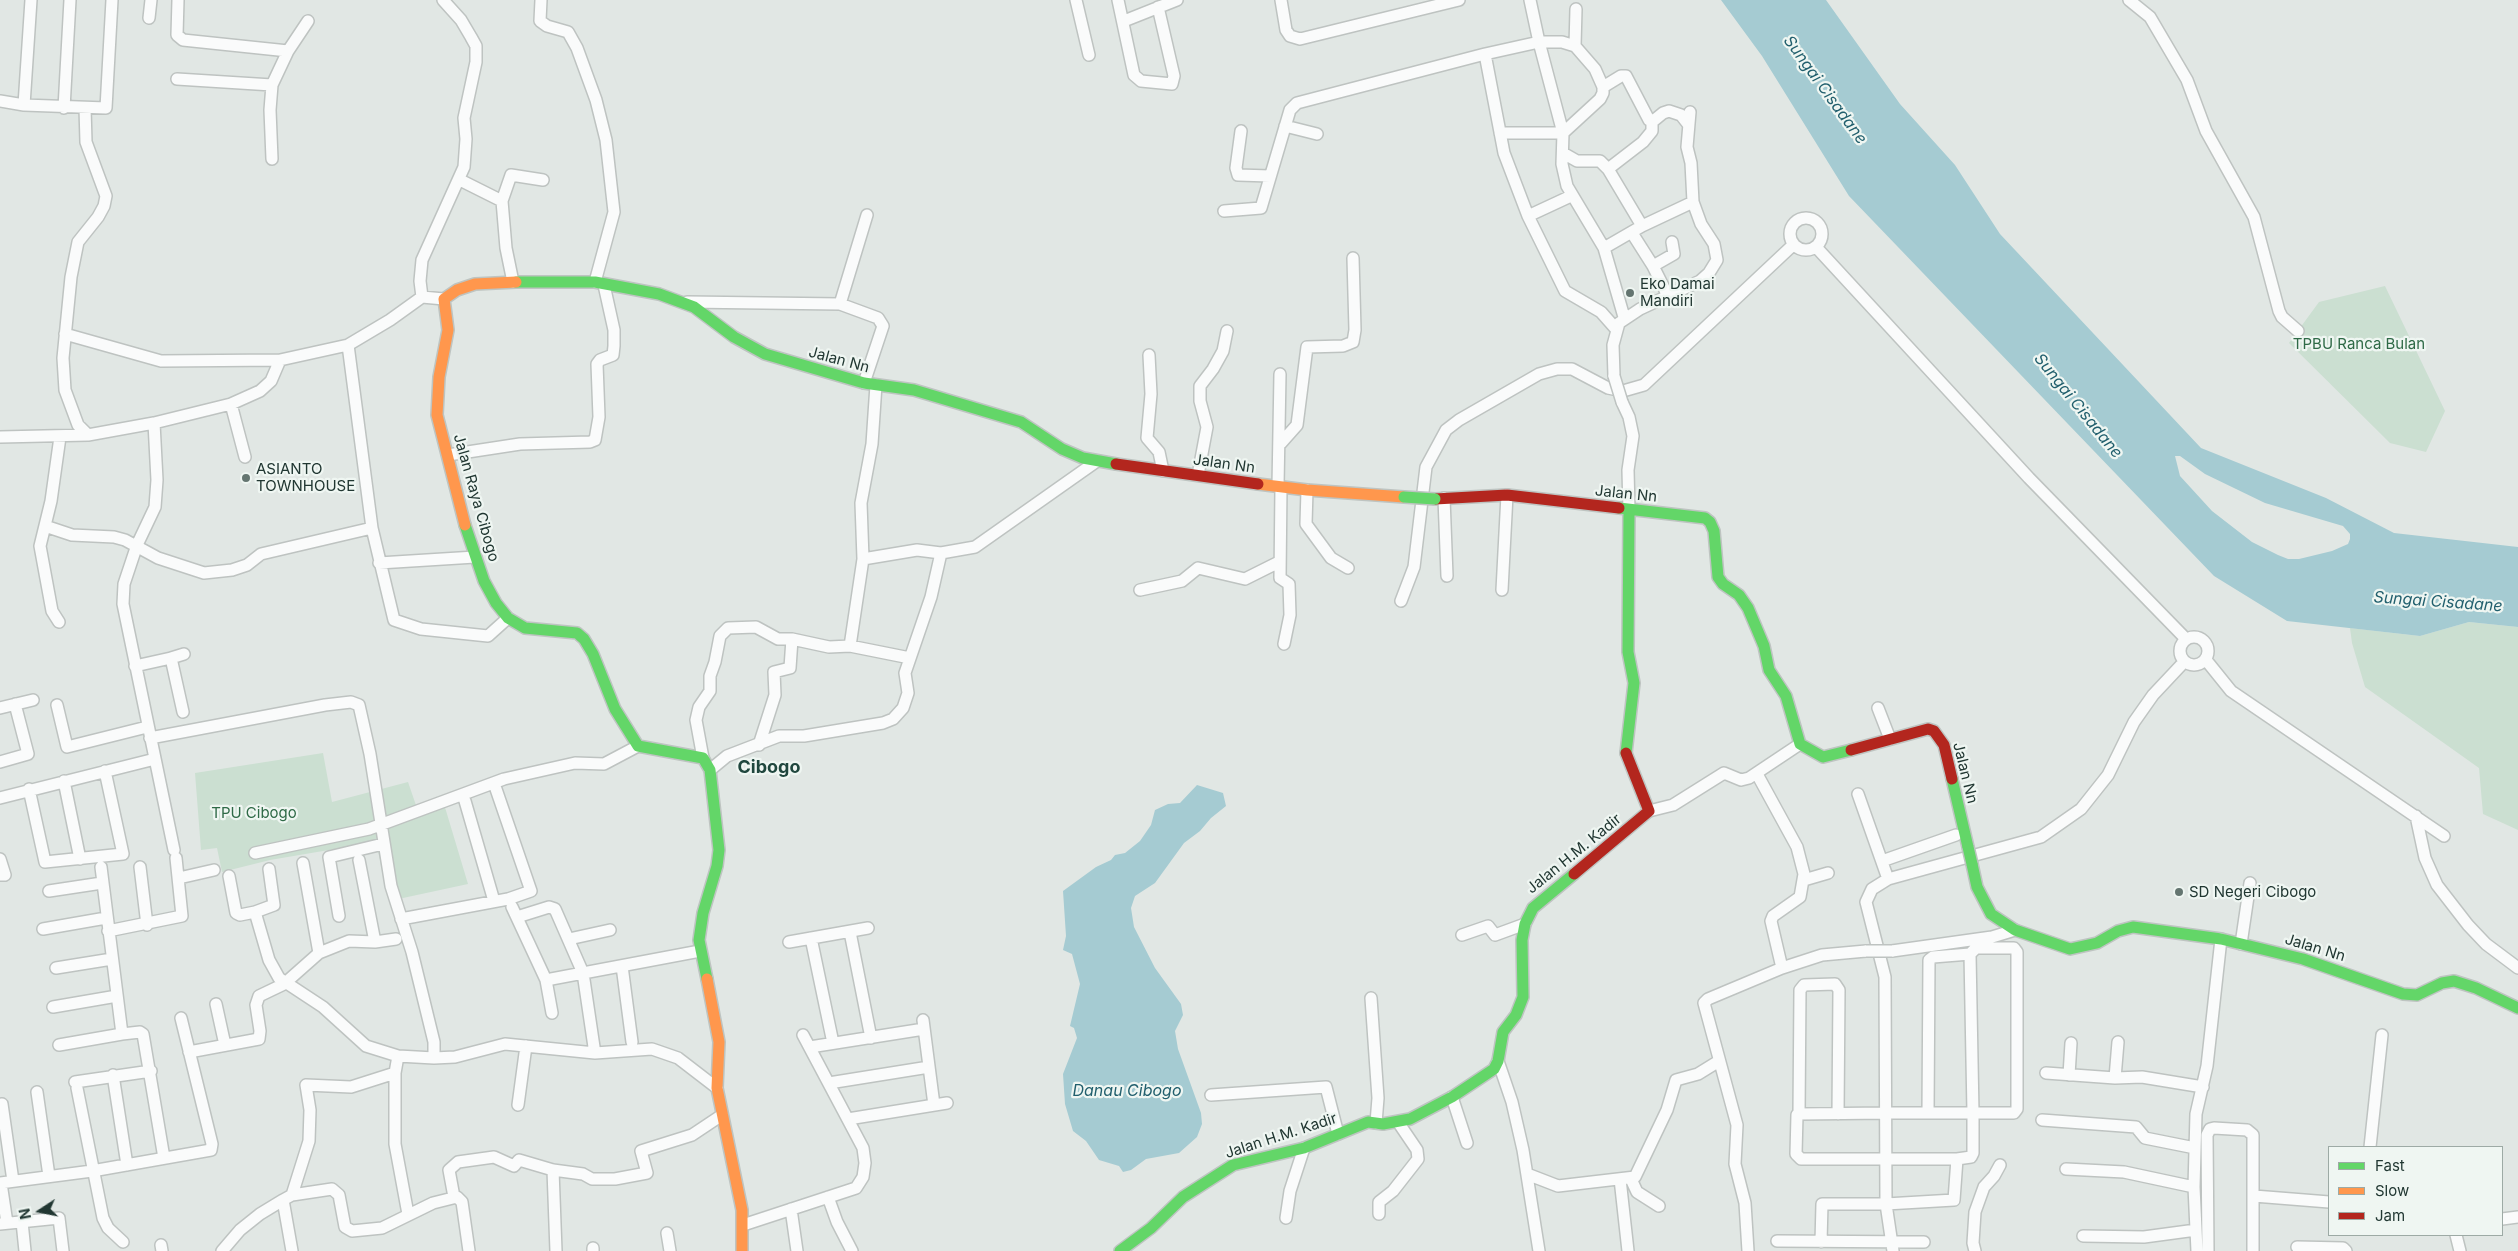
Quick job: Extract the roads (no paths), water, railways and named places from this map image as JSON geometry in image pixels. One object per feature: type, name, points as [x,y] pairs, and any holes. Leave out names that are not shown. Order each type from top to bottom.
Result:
[{"type":"street","points":[[24,106],[31,0]]},
{"type":"street","points":[[64,108],[70,0]]},
{"type":"street","points":[[0,101],[24,106],[106,108],[112,0]]},
{"type":"street","points":[[150,18],[151,0]]},
{"type":"street","points":[[178,0],[177,35],[183,40],[288,51]]},
{"type":"street","points":[[422,297],[420,280],[422,260],[460,180],[464,167],[466,148],[464,118],[474,73],[476,46],[461,20],[443,0]]},
{"type":"street","points":[[448,455],[520,444],[595,440],[599,417],[598,364],[600,360],[611,357],[614,351],[614,330],[600,283],[614,212],[606,140],[596,100],[577,48],[568,32],[547,26],[540,20],[542,0]]},
{"type":"street","points":[[1076,0],[1090,55]]},
{"type":"street","points":[[1118,0],[1134,75],[1141,81],[1172,84],[1174,76],[1158,7]]},
{"type":"street","points":[[1124,21],[1177,0]]},
{"type":"street","points":[[1281,0],[1286,30],[1290,36],[1300,39],[1441,2],[1459,0]]},
{"type":"street","points":[[1530,0],[1562,133],[1564,177],[1571,196],[1604,248],[1624,317]]},
{"type":"street","points":[[2129,0],[2150,17],[2175,56],[2191,87],[2206,131],[2254,217],[2279,311],[2282,317],[2298,331]]},
{"type":"street","points":[[1575,46],[1576,9]]},
{"type":"street","points":[[272,159],[270,110],[272,84],[288,51],[308,21]]},
{"type":"street","points":[[1224,211],[1261,208],[1290,110],[1297,103],[1485,54],[1539,42],[1562,42],[1575,46],[1595,69],[1603,87],[1600,99],[1562,133],[1500,133]]},
{"type":"street","points":[[1485,54],[1506,160],[1528,216],[1566,291],[1601,312],[1616,329]]},
{"type":"street","points":[[1603,87],[1621,76],[1626,76],[1649,120],[1652,122],[1652,131],[1642,142],[1608,169]]},
{"type":"street","points":[[177,79],[272,84]]},
{"type":"street","points":[[85,108],[86,142],[106,196],[101,212],[78,242],[71,277],[63,358],[65,390],[78,425],[88,435]]},
{"type":"street","points":[[1652,122],[1663,113],[1669,112],[1681,115],[1688,124]]},
{"type":"street","points":[[1690,112],[1687,147],[1691,163],[1692,202],[1701,224],[1714,244],[1717,260],[1709,273],[1700,281],[1624,317],[1616,329],[1614,376],[1634,436],[1628,470],[1628,652],[1634,683],[1626,750],[1628,761],[1649,811],[1673,805],[1724,773],[1741,780],[1757,774],[1800,744]]},
{"type":"street","points":[[1285,126],[1317,134]]},
{"type":"street","points":[[1241,131],[1236,168],[1238,175],[1270,176]]},
{"type":"street","points":[[1563,153],[1577,161],[1600,161],[1608,169],[1642,226]]},
{"type":"street","points":[[513,282],[506,248],[502,201],[511,175],[543,180]]},
{"type":"street","points":[[460,180],[502,201]]},
{"type":"street","points":[[1528,216],[1571,196]]},
{"type":"street","points":[[1604,248],[1642,226],[1692,202]]},
{"type":"street","points":[[840,304],[867,215]]},
{"type":"street","points":[[1802,217],[1811,218],[1818,223],[1822,231],[1821,239],[1816,247],[1804,250],[1793,245],[1789,237],[1790,228],[1794,221],[1802,217]]},
{"type":"street","points":[[1632,233],[1654,266],[1668,296]]},
{"type":"street","points":[[1654,266],[1674,254],[1672,242]]},
{"type":"street","points":[[1401,601],[1414,567],[1426,467],[1446,430],[1459,420],[1539,374],[1557,369],[1572,369],[1608,388],[1623,390],[1644,385],[1793,245]]},
{"type":"street","points":[[1816,247],[2029,478],[2186,639]]},
{"type":"street","points":[[1281,443],[1297,425],[1307,346],[1343,346],[1353,342],[1355,330],[1353,258]]},
{"type":"street","name":"Jalan Nn","points":[[444,300],[457,290],[475,284],[513,282],[600,283],[659,294],[685,302],[734,337],[765,354],[870,384],[914,390],[1020,422],[1062,449],[1097,461],[1307,490],[1439,499],[1507,495],[1629,510],[1699,516],[1710,522],[1714,531],[1718,577],[1723,584],[1739,596],[1748,608],[1764,646],[1770,670],[1786,696],[1800,744],[1823,757],[1928,730],[1934,731],[1940,737],[1944,745],[1977,887],[1987,908],[1998,920],[2015,930],[2045,942],[2070,949],[2096,943],[2118,931],[2133,927],[2221,939],[2303,959],[2403,994],[2418,995],[2442,983],[2454,981],[2476,988],[2518,1008]]},
{"type":"street","points":[[65,334],[161,361],[280,360],[348,345],[390,320],[422,297],[444,300]]},
{"type":"street","name":"Jalan Raya Cibogo","points":[[444,300],[448,330],[438,377],[436,403],[475,557],[484,581],[508,618]]},
{"type":"street","points":[[685,302],[840,304],[878,318],[883,326],[870,384],[872,444],[861,503],[863,559],[850,646]]},
{"type":"street","points":[[1198,475],[1207,427],[1200,400],[1200,386],[1213,369],[1223,351],[1227,331]]},
{"type":"street","points":[[348,345],[372,528],[394,620],[421,629],[488,636],[508,618],[525,628],[577,633],[584,639],[593,654],[615,709],[638,746]]},
{"type":"street","points":[[1149,355],[1151,394],[1147,438],[1159,452],[1163,471]]},
{"type":"street","points":[[0,437],[88,435],[154,423],[231,404],[260,391],[271,381],[280,360]]},
{"type":"street","points":[[1280,374],[1279,562],[1280,578],[1289,584],[1290,615],[1284,644]]},
{"type":"street","points":[[231,404],[245,457]]},
{"type":"street","points":[[108,931],[147,925],[182,916],[180,878],[148,732],[123,593],[137,545],[155,507],[157,480],[154,423]]},
{"type":"street","points":[[59,622],[52,611],[40,546],[51,501],[60,436]]},
{"type":"street","points":[[863,559],[917,550],[941,554],[975,547],[1097,461]]},
{"type":"street","points":[[1307,490],[1306,524],[1331,558],[1348,568]]},
{"type":"street","points":[[1502,590],[1507,495]]},
{"type":"street","points":[[1439,499],[1447,576]]},
{"type":"street","points":[[45,526],[72,535],[114,537],[137,545],[158,558],[204,573],[232,570],[247,565],[261,554],[372,528]]},
{"type":"street","points":[[710,770],[727,756],[779,736],[814,734],[882,723],[893,718],[903,708],[908,694],[904,673],[930,597],[941,554]]},
{"type":"street","points":[[379,563],[475,557]]},
{"type":"street","points":[[1140,590],[1182,581],[1198,568],[1245,579],[1279,562]]},
{"type":"street","points":[[742,1251],[743,1225],[736,1167],[722,1116],[717,1088],[719,1042],[717,1024],[700,952],[700,929],[718,866],[719,850],[710,770],[703,758],[696,720],[699,707],[710,691],[710,676],[720,636],[728,628],[756,627],[778,639],[792,639],[829,647],[850,646],[910,658]]},
{"type":"street","points":[[2196,637],[2203,640],[2208,646],[2209,653],[2206,660],[2200,665],[2193,666],[2184,662],[2180,650],[2186,639],[2196,637]]},
{"type":"street","points":[[759,744],[775,695],[774,672],[790,668],[792,639]]},
{"type":"street","points":[[135,666],[184,654]]},
{"type":"street","points":[[171,658],[183,712]]},
{"type":"street","points":[[2206,660],[2231,692],[2444,836]]},
{"type":"street","points":[[1893,1246],[1886,1204],[1885,977],[1866,902],[1872,889],[1888,879],[2027,842],[2081,810],[2108,775],[2134,722],[2152,695],[2184,662]]},
{"type":"street","points":[[0,708],[33,700]]},
{"type":"street","points":[[57,705],[67,747],[148,732],[325,705],[351,702],[359,705],[370,754],[391,886],[430,1025],[434,1058]]},
{"type":"street","points":[[0,762],[28,754],[15,704]]},
{"type":"street","points":[[1878,708],[1890,739]]},
{"type":"street","points":[[255,853],[369,829],[494,782],[575,763],[604,764],[638,746],[703,758]]},
{"type":"street","points":[[0,798],[155,759]]},
{"type":"street","points":[[29,790],[45,862],[123,854],[105,771]]},
{"type":"street","points":[[1757,774],[1797,847],[1804,880],[1800,898],[1773,916],[1771,920],[1782,968]]},
{"type":"street","points":[[64,781],[80,859]]},
{"type":"street","points":[[401,919],[494,901],[530,891],[496,789]]},
{"type":"street","points":[[1858,794],[1888,879]]},
{"type":"street","points":[[465,800],[494,901]]},
{"type":"street","name":"Jalan H.M. Kadir","points":[[1120,1251],[1151,1228],[1183,1197],[1220,1172],[1244,1161],[1304,1148],[1368,1122],[1398,1122],[1452,1097],[1494,1069],[1498,1061],[1502,1032],[1516,1014],[1523,997],[1522,940],[1525,924],[1533,908],[1649,811]]},
{"type":"street","points":[[2416,816],[2425,858],[2437,885],[2468,925],[2486,944],[2518,968]]},
{"type":"street","points":[[1882,861],[1956,836]]},
{"type":"street","points":[[339,916],[329,857],[383,844]]},
{"type":"street","points":[[0,859],[4,875],[0,875]]},
{"type":"street","points":[[359,860],[375,942]]},
{"type":"street","points":[[303,863],[319,953]]},
{"type":"street","points":[[101,867],[122,1034]]},
{"type":"street","points":[[140,867],[147,925]]},
{"type":"street","points":[[229,876],[236,913],[240,915],[274,905],[269,869]]},
{"type":"street","points":[[180,878],[214,870]]},
{"type":"street","points":[[1804,880],[1828,873]]},
{"type":"street","points":[[49,891],[102,883]]},
{"type":"street","points":[[2241,944],[2250,884]]},
{"type":"street","points":[[552,1013],[546,980],[514,912],[551,907],[555,909],[583,972],[594,1047]]},
{"type":"street","points":[[255,912],[269,960],[278,978],[284,984],[323,1007],[366,1046],[398,1056],[447,1059],[505,1044],[595,1054],[633,1049],[662,1051],[678,1058],[717,1088]]},
{"type":"street","points":[[43,929],[106,918]]},
{"type":"street","points":[[1462,935],[1488,926],[1494,935],[1525,924]]},
{"type":"street","points":[[789,942],[868,928]]},
{"type":"street","points":[[569,939],[610,930]]},
{"type":"street","points":[[1748,1251],[1745,1203],[1735,1164],[1738,1131],[1704,1008],[1706,1000],[1782,968],[1822,954],[1892,951],[1992,937],[2015,930]]},
{"type":"street","points":[[850,932],[871,1038]]},
{"type":"street","points":[[811,938],[833,1043]]},
{"type":"street","points":[[189,1052],[259,1039],[260,1031],[256,1000],[263,992],[284,984],[319,953],[349,941],[375,942],[396,939]]},
{"type":"street","points":[[2197,1251],[2194,1187],[2196,1114],[2203,1087],[2221,939]]},
{"type":"street","points":[[1799,1114],[2014,1113],[2018,1109],[2017,952],[2014,948],[1976,948],[1970,954],[1933,957],[1929,960],[1928,1113]]},
{"type":"street","points":[[546,980],[700,952]]},
{"type":"street","points":[[1838,1114],[1839,990],[1835,984],[1804,985],[1800,990],[1799,1114],[1797,1116],[1796,1154],[1801,1159],[1968,1159],[1973,1153],[1970,954]]},
{"type":"street","points":[[56,968],[112,959]]},
{"type":"street","points":[[622,966],[632,1042]]},
{"type":"street","points":[[53,1007],[117,996]]},
{"type":"street","points":[[1371,998],[1378,1098],[1376,1123]]},
{"type":"street","points":[[216,1004],[225,1045]]},
{"type":"street","points":[[63,1251],[59,1218],[4,1224],[0,1183],[92,1171],[208,1152],[213,1147],[181,1018]]},
{"type":"street","points":[[810,1047],[871,1038],[923,1025],[934,1104]]},
{"type":"street","points":[[59,1045],[122,1034],[140,1032],[144,1034],[164,1158]]},
{"type":"street","points":[[743,1225],[856,1188],[863,1177],[865,1163],[863,1148],[803,1035]]},
{"type":"street","points":[[2370,1146],[2382,1036]]},
{"type":"street","points":[[2115,1078],[2118,1042]]},
{"type":"street","points":[[2069,1075],[2071,1043]]},
{"type":"street","points":[[518,1105],[526,1046]]},
{"type":"street","points":[[398,1056],[395,1073],[394,1116],[396,1157],[408,1214]]},
{"type":"street","points":[[1498,1061],[1512,1102],[1527,1174],[1539,1251]]},
{"type":"street","points":[[1527,1174],[1558,1186],[1626,1179],[1638,1175],[1666,1110],[1676,1080],[1698,1074],[1719,1061]]},
{"type":"street","points":[[829,1083],[929,1067]]},
{"type":"street","points":[[123,1242],[105,1223],[92,1171],[76,1085],[113,1076],[151,1071]]},
{"type":"street","points":[[292,1251],[288,1198],[309,1141],[310,1110],[306,1085],[351,1088],[395,1073]]},
{"type":"street","points":[[2046,1074],[2115,1078],[2142,1077],[2203,1087]]},
{"type":"street","points":[[113,1076],[128,1165]]},
{"type":"street","points":[[1211,1095],[1326,1087],[1338,1134]]},
{"type":"street","points":[[37,1092],[49,1176]]},
{"type":"street","points":[[1452,1097],[1467,1143]]},
{"type":"street","points":[[848,1119],[947,1103]]},
{"type":"street","points":[[2,1104],[13,1181]]},
{"type":"street","points":[[454,1197],[448,1170],[458,1162],[494,1157],[514,1166],[519,1160],[553,1170],[583,1174],[592,1179],[614,1179],[647,1173],[641,1151],[692,1135],[722,1116]]},
{"type":"street","points":[[2042,1120],[2136,1128],[2145,1138],[2195,1148]]},
{"type":"street","points":[[1379,1214],[1379,1202],[1392,1191],[1418,1159],[1417,1150],[1398,1122]]},
{"type":"street","points":[[2208,1251],[2206,1135],[2210,1129],[2247,1130],[2252,1133],[2253,1251]]},
{"type":"street","points":[[1286,1218],[1290,1191],[1304,1148]]},
{"type":"street","points":[[1821,1242],[1822,1204],[1886,1204],[1954,1200],[1957,1159]]},
{"type":"street","points":[[1974,1251],[1975,1212],[1984,1186],[1994,1176],[2000,1165]]},
{"type":"street","points":[[2066,1169],[2124,1172],[2194,1187]]},
{"type":"street","points":[[553,1170],[556,1251]]},
{"type":"street","points":[[1626,1179],[1637,1192],[1658,1206]]},
{"type":"street","points":[[1626,1179],[1628,1251]]},
{"type":"street","points":[[222,1251],[240,1230],[260,1214],[288,1198],[335,1190],[339,1195],[345,1227],[352,1230],[382,1228],[433,1203],[458,1197],[462,1202],[469,1251]]},
{"type":"street","points":[[2254,1196],[2328,1202]]},
{"type":"street","points":[[828,1197],[837,1222],[852,1251]]},
{"type":"street","points":[[790,1209],[798,1251]]},
{"type":"street","points":[[2503,1219],[2518,1217]]},
{"type":"street","points":[[22,1222],[25,1251]]},
{"type":"street","points":[[2083,1236],[2144,1237],[2196,1230]]},
{"type":"street","points":[[667,1233],[670,1251]]},
{"type":"street","points":[[2456,1236],[2460,1251]]},
{"type":"street","points":[[1777,1242],[1821,1242],[1893,1246],[1924,1242]]},
{"type":"street","points":[[2297,1247],[2344,1248],[2346,1251]]},
{"type":"water","name":"Sungai Cisadane","points":[[1721,0],[1826,0],[1900,104],[1955,165],[2000,234],[2201,448],[2326,498],[2394,533],[2518,547],[2518,627],[2469,622],[2420,636],[2287,621],[2214,576],[1849,196],[1762,56]],"holes":[[[2175,456],[2180,456],[2205,474],[2265,503],[2343,526],[2350,534],[2348,544],[2332,551],[2299,559],[2288,559],[2252,542],[2212,511],[2180,476]]]},
{"type":"water","name":"Danau Cibogo","points":[[1197,785],[1223,793],[1226,806],[1211,818],[1200,831],[1184,843],[1155,883],[1135,896],[1131,908],[1134,927],[1155,968],[1181,1004],[1183,1015],[1175,1031],[1178,1049],[1201,1113],[1202,1124],[1197,1137],[1179,1153],[1146,1159],[1131,1170],[1123,1172],[1119,1166],[1099,1160],[1086,1141],[1073,1131],[1065,1104],[1063,1074],[1077,1038],[1074,1028],[1070,1026],[1080,984],[1072,954],[1063,950],[1066,936],[1063,891],[1096,867],[1111,860],[1115,855],[1125,853],[1140,841],[1151,825],[1155,810],[1168,804],[1180,803]]},
{"type":"place","name":"Eko Damai Mandiri","points":[[1630,293]]},
{"type":"place","name":"ASIANTO TOWNHOUSE","points":[[246,478]]},
{"type":"place","name":"SD Negeri Cibogo","points":[[2179,892]]},
{"type":"district","name":"Cibogo","points":[[769,768]]},
{"type":"park label","name":"TPBU Ranca Bulan","points":[[2359,344]]},
{"type":"park label","name":"TPU Cibogo","points":[[254,813]]}]
